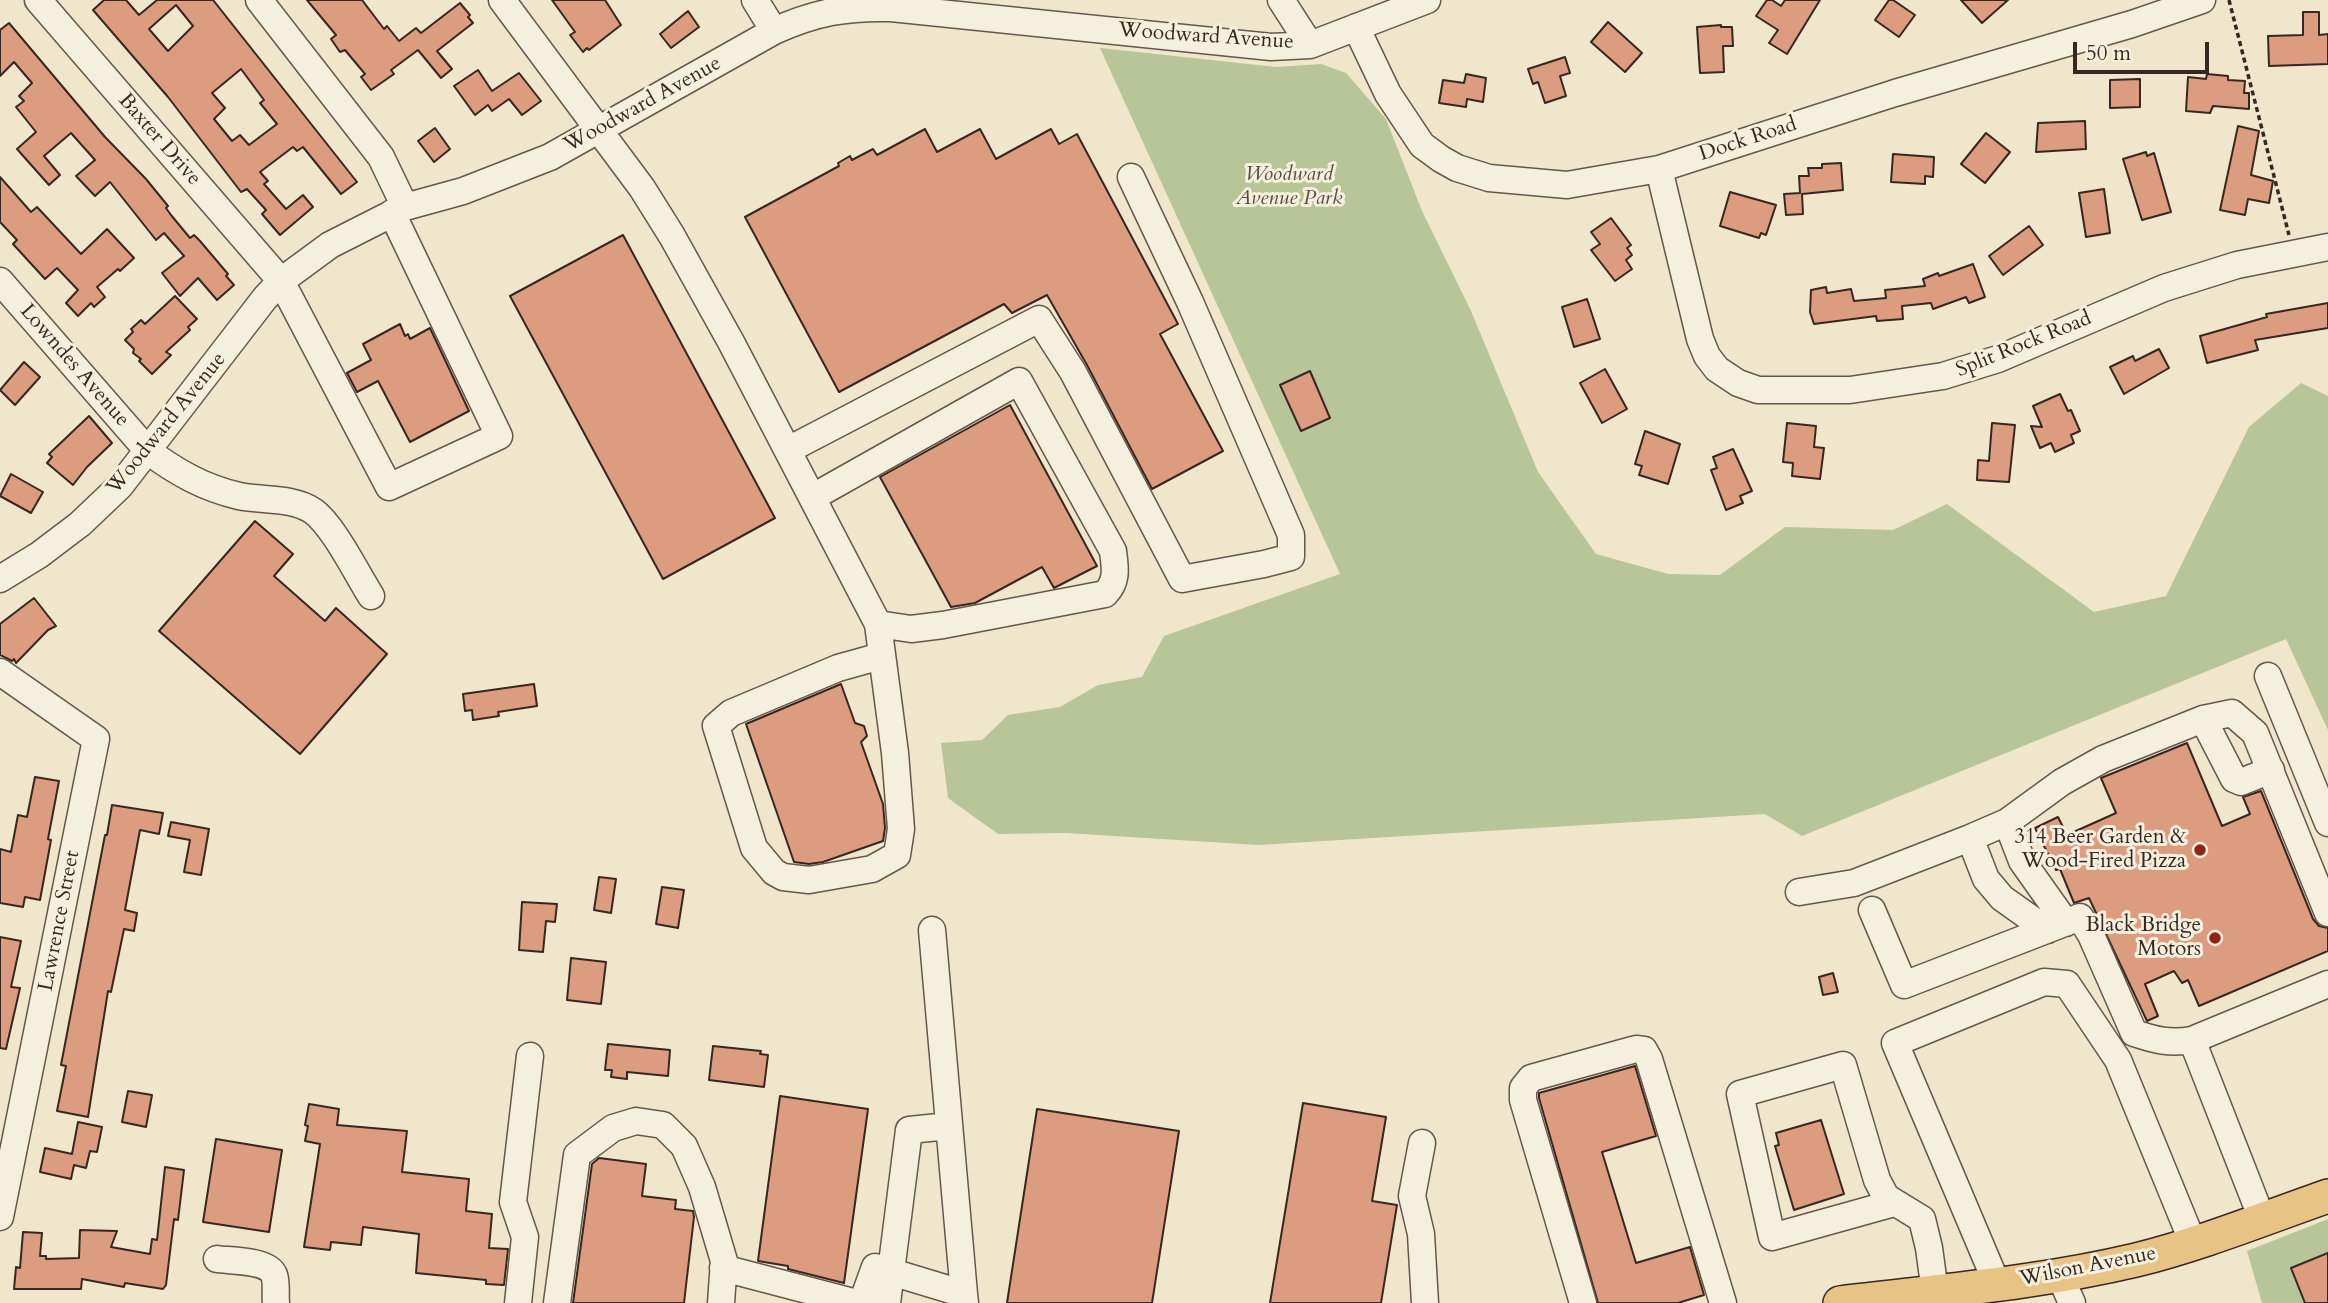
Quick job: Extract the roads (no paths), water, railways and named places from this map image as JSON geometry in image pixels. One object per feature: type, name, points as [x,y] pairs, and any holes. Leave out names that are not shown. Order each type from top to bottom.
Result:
[{"type":"main road","name":"Wilson Avenue","points":[[1840,1303],[1997,1284],[2066,1289],[2138,1259],[2193,1243],[2328,1196]]},
{"type":"street","name":"Baxter Drive","points":[[38,0],[281,281],[389,487],[499,436],[399,210]]},
{"type":"street","points":[[258,0],[381,157],[399,210]]},
{"type":"street","points":[[502,0],[642,188],[672,236],[813,497],[878,624],[896,765],[901,829],[897,855],[872,869],[809,880],[783,877],[774,872],[754,848],[716,726],[731,713],[838,667],[881,656]]},
{"type":"street","points":[[755,0],[774,31]]},
{"type":"street","points":[[1281,0],[1310,45]]},
{"type":"street","name":"Woodward Avenue","points":[[0,579],[39,555],[80,524],[120,486],[265,298],[281,281],[330,245],[399,210],[463,191],[550,157],[774,31],[803,18],[831,10],[853,8],[1013,10],[1271,47],[1310,45],[1427,0]]},
{"type":"street","name":"Dock Road","points":[[1356,27],[1388,94],[1422,145],[1457,168],[1489,178],[1567,185],[1659,169],[1895,93],[2132,24],[2202,0]]},
{"type":"street","name":"Split Rock Road","points":[[1659,169],[1699,339],[1717,369],[1738,383],[1758,390],[1850,390],[1943,376],[1998,359],[2164,288],[2237,265],[2328,247]]},
{"type":"street","points":[[788,450],[1039,319],[1073,372],[1182,579],[1292,557],[1291,536],[1190,302],[1131,177]]},
{"type":"street","name":"Lowndes Avenue","points":[[0,281],[148,451],[176,473],[209,487],[240,496],[289,502],[313,512],[333,534],[371,596]]},
{"type":"street","points":[[813,497],[1019,381],[1112,551],[1115,574],[1112,586],[1105,594],[943,625],[911,629],[878,624]]},
{"type":"street","name":"Lawrence Street","points":[[0,672],[96,739],[0,1217]]},
{"type":"street","points":[[2268,676],[2327,821],[2296,833]]},
{"type":"street","points":[[1799,891],[1854,883],[1970,838],[2007,822],[2062,782],[2103,759],[2203,719],[2232,713],[2255,733],[2296,833],[2321,875],[2328,912]]},
{"type":"street","points":[[2203,719],[2234,779],[2241,782],[2271,770]]},
{"type":"street","points":[[2007,822],[2022,861],[2057,926]]},
{"type":"street","points":[[1970,838],[1986,879],[2002,898],[2057,926]]},
{"type":"street","points":[[1872,911],[1904,985],[2080,917],[2091,935],[2134,1033],[2158,1041],[2175,1043],[2192,1040],[2328,984]]},
{"type":"street","points":[[862,1303],[875,1267],[964,1299],[932,930]]},
{"type":"street","points":[[1997,1284],[1895,1043],[2044,982],[2067,984],[2118,1060],[2193,1243]]},
{"type":"street","points":[[2192,1040],[2262,1219]]},
{"type":"street","points":[[1583,1303],[1523,1100],[1523,1088],[1531,1078],[1636,1049],[1644,1051],[1649,1059],[1723,1303]]},
{"type":"street","points":[[517,1303],[525,1237],[513,1202],[530,1056]]},
{"type":"street","points":[[1894,1203],[1772,1237],[1740,1094],[1843,1065],[1877,1180],[1886,1197],[1922,1219],[1935,1292]]},
{"type":"street","points":[[556,1303],[577,1155],[613,1128],[636,1121],[663,1125],[684,1146],[702,1187],[724,1261],[721,1303]]},
{"type":"street","points":[[887,1303],[909,1130],[949,1126]]},
{"type":"street","points":[[1422,1143],[1412,1196],[1421,1234],[1425,1303]]},
{"type":"street","points":[[216,1259],[267,1267],[275,1276],[275,1303]]},
{"type":"street","points":[[723,1268],[857,1303]]},
{"type":"place","name":"314 Beer Garden & Wood-Fired Pizza","points":[[2200,850]]},
{"type":"place","name":"Black Bridge Motors","points":[[2215,938]]},
{"type":"park label","name":"Woodward Avenue Park","points":[[1289,187]]}]
